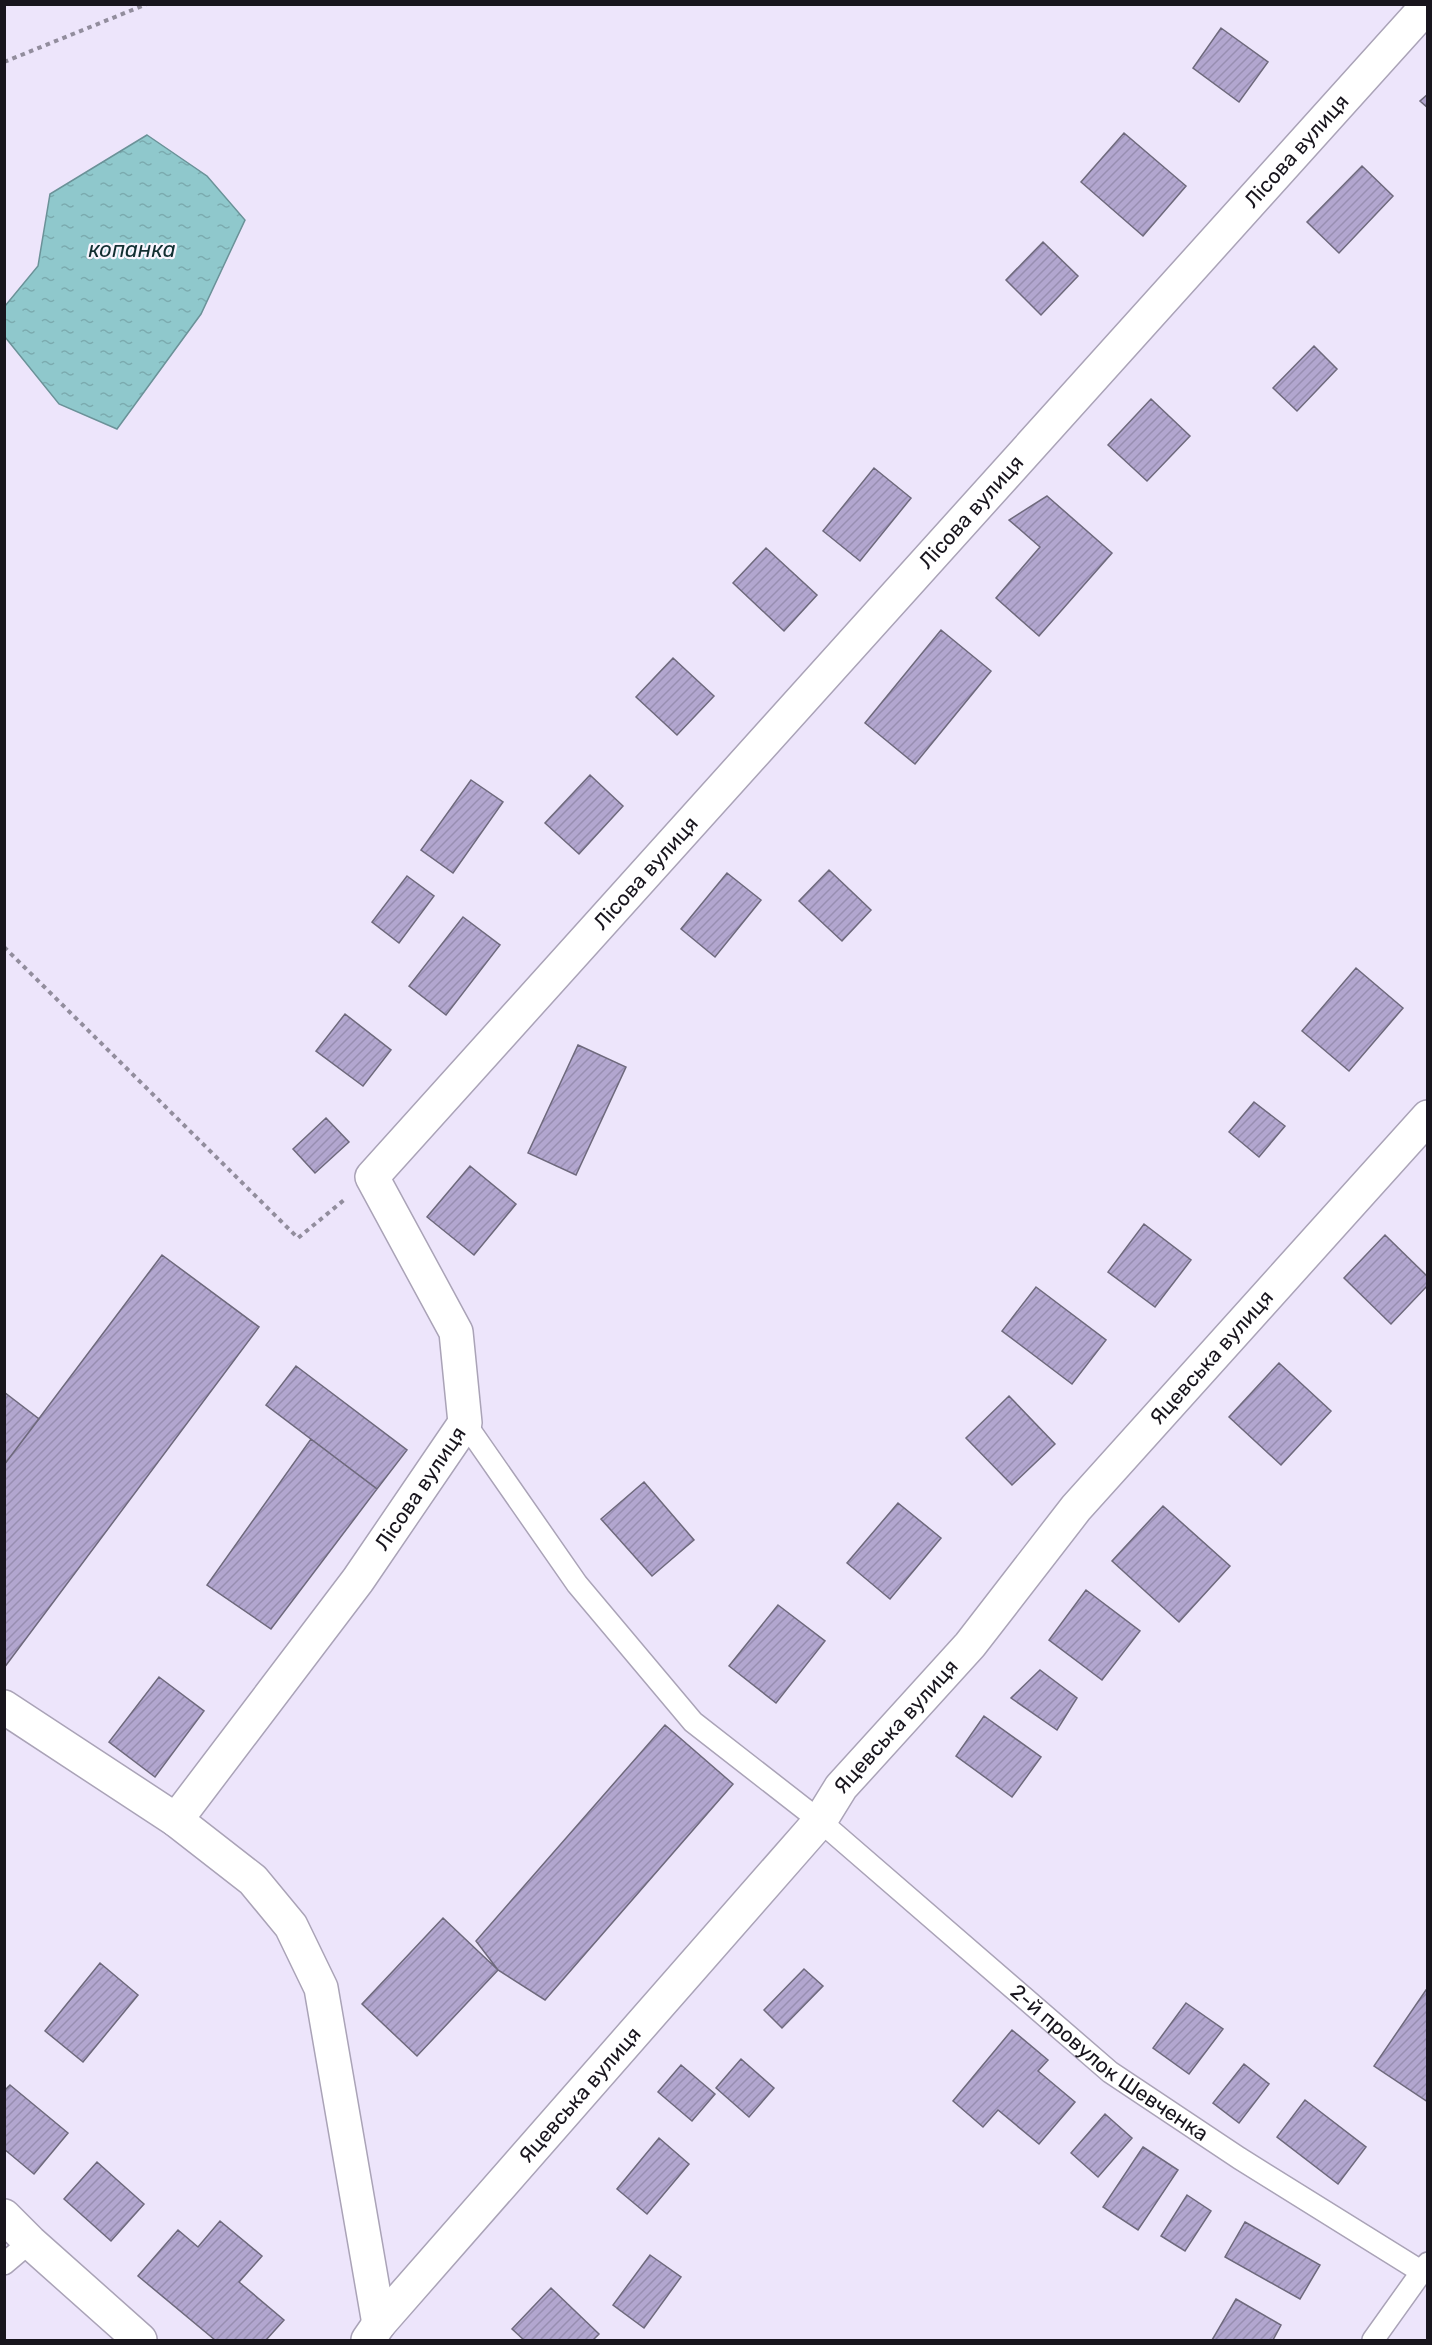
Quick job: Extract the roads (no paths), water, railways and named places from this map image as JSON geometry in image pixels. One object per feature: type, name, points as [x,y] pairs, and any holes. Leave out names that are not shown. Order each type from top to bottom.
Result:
[{"type":"street","name":"Лісова вулиця","points":[[176,1820],[358,1580],[465,1423],[456,1332],[372,1177],[1428,5]]},
{"type":"street","name":"Яцевська вулиця","points":[[382,2335],[820,1821],[841,1787],[970,1645],[1076,1508],[1428,1117]]},
{"type":"street","points":[[4,1707],[176,1820],[253,1880],[291,1926],[321,1988],[382,2335]]},
{"type":"street","points":[[4,2216],[140,2340]]},
{"type":"lane","name":"2-й провулок Шевченка","points":[[465,1423],[577,1584],[693,1722],[820,1821],[1110,2072],[1239,2158],[1425,2267]]},
{"type":"lane","points":[[4,2264],[30,2242]]},
{"type":"lane","points":[[1373,2340],[1425,2267]]},
{"type":"water","name":"копанка","points":[[147,135],[207,176],[245,220],[201,314],[117,429],[59,404],[5,337],[5,306],[38,266],[50,194]]}]
